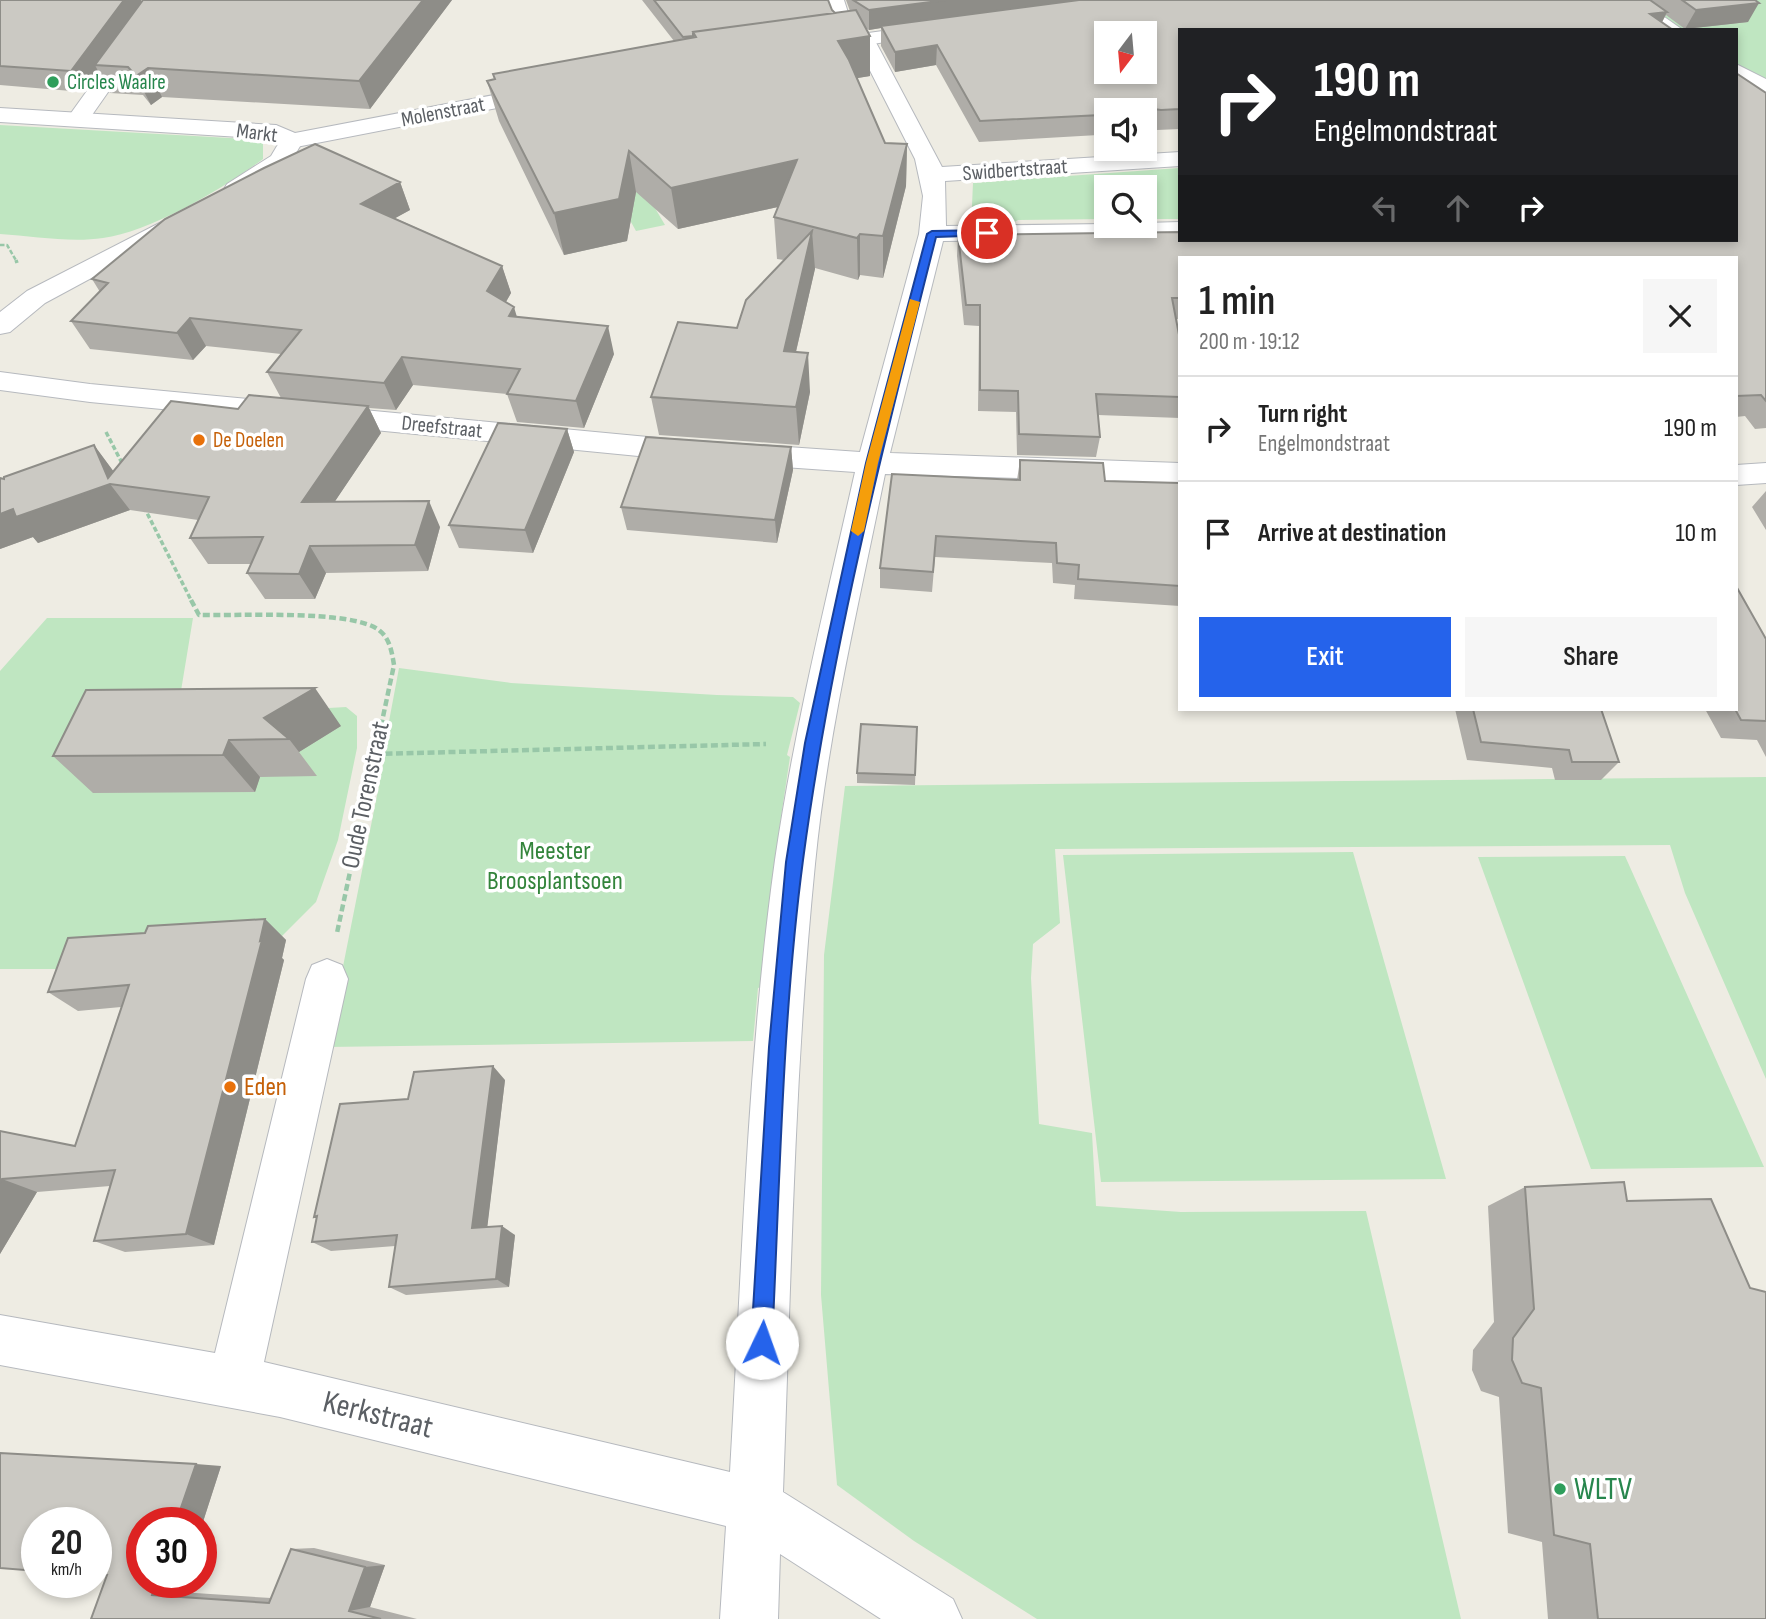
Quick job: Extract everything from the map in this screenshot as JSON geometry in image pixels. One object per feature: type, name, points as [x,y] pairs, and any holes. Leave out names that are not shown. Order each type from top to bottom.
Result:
[{"type":"street","points":[[77,120],[145,24],[156,0]]},
{"type":"street","points":[[749,1619],[778,1047],[795,862],[813,743],[872,463],[932,234],[937,201],[934,175],[865,39],[842,25],[834,0]]},
{"type":"street","points":[[1626,0],[1670,28]]},
{"type":"street","points":[[793,49],[950,27]]},
{"type":"street","points":[[1738,70],[1766,90]]},
{"type":"street","name":"Molenstraat","points":[[290,141],[567,88]]},
{"type":"street","points":[[1738,97],[1766,90]]},
{"type":"street","name":"Markt","points":[[0,115],[276,132],[290,141],[281,160],[259,176],[36,297],[0,326]]},
{"type":"street","name":"Swidbertstraat","points":[[934,175],[1178,159]]},
{"type":"street","points":[[932,234],[1178,230]]},
{"type":"street","name":"Dreefstraat","points":[[0,381],[90,393],[669,449],[872,463],[1178,473]]},
{"type":"street","points":[[1738,475],[1766,473]]},
{"type":"street","points":[[233,1384],[327,979]]},
{"type":"street","name":"Kerkstraat","points":[[0,1340],[280,1391],[753,1505],[933,1619]]},
{"type":"path","points":[[90,393],[93,406],[128,474]]},
{"type":"path","name":"Oude Torenstraat","points":[[140,497],[168,559],[199,615],[348,618],[384,632],[391,644],[394,665],[327,979]]},
{"type":"path","points":[[375,754],[813,743]]},
{"type":"green space","points":[[1642,0],[1766,0],[1766,83],[1738,66],[1738,28],[1680,28]]},
{"type":"green space","points":[[0,125],[263,140],[263,159],[186,207],[122,234],[78,240],[0,234]]},
{"type":"green space","points":[[629,164],[665,225],[636,231],[602,170]]},
{"type":"green space","points":[[1178,168],[1178,219],[1157,219],[1157,175],[1094,175],[1094,219],[1018,220],[1004,228],[971,227],[973,183]]},
{"type":"green space","points":[[47,618],[193,618],[178,709],[277,711],[346,707],[357,716],[357,748],[338,840],[316,902],[267,951],[80,969],[0,969],[0,671]]},
{"type":"green space","name":"Meester Broosplantsoen","points":[[399,668],[511,683],[793,697],[800,703],[787,755],[790,757],[753,1041],[327,1047],[389,735],[387,732]]},
{"type":"green space","points":[[1766,777],[1766,1079],[1685,893],[1670,845],[1055,849],[1060,923],[1033,944],[1031,978],[1039,1124],[1092,1133],[1096,1206],[1181,1212],[1366,1211],[1461,1619],[1037,1619],[914,1541],[837,1485],[821,1295],[824,955],[845,786]]},
{"type":"green space","points":[[1353,852],[1446,1179],[1101,1182],[1063,855]]},
{"type":"green space","points":[[1625,856],[1764,1167],[1591,1169],[1478,857]]},
{"type":"building","points":[[0,0],[124,0],[71,71],[0,66]]},
{"type":"building","points":[[143,0],[423,0],[359,81],[148,68],[136,76],[128,67],[95,65]]},
{"type":"building","points":[[654,0],[828,0],[835,13],[693,32],[693,36],[683,37]]},
{"type":"building","points":[[853,0],[946,0],[869,10]]},
{"type":"building","points":[[1079,0],[1650,0],[1667,12],[1650,14],[1670,28],[1178,28],[1178,109],[1157,109],[1157,98],[1094,98],[1094,115],[980,121],[937,45],[895,52],[881,26]]},
{"type":"building","points":[[1682,0],[1755,0],[1759,3],[1696,10]]},
{"type":"building","points":[[856,10],[870,36],[838,41],[885,143],[907,144],[883,236],[860,234],[857,238],[774,217],[797,160],[671,188],[629,151],[619,199],[554,213],[487,81],[495,79],[493,74],[696,37],[693,32]]},
{"type":"building","points":[[1738,74],[1766,93],[1766,401],[1761,395],[1738,396],[1738,256],[1178,256],[1178,298],[1172,298],[1178,330],[1178,397],[1096,394],[1100,437],[1019,434],[1018,391],[980,390],[980,305],[966,305],[958,235],[1094,233],[1094,238],[1157,238],[1157,232],[1178,232],[1178,242],[1738,242]]},
{"type":"building","points":[[315,144],[400,182],[361,204],[502,266],[487,291],[514,307],[509,316],[608,326],[576,401],[507,394],[520,369],[402,357],[384,383],[267,372],[301,330],[190,318],[177,333],[71,321],[108,283],[92,279],[165,219]]},
{"type":"building","points":[[812,231],[784,351],[808,353],[796,407],[651,397],[678,322],[737,328],[746,300]]},
{"type":"building","points":[[249,395],[368,406],[302,502],[429,501],[415,545],[310,546],[299,574],[247,573],[263,537],[190,538],[209,497],[110,484],[16,517],[13,509],[0,514],[0,478],[4,479],[94,445],[108,478],[171,401],[238,409]]},
{"type":"building","points":[[498,423],[567,429],[525,530],[449,525]]},
{"type":"building","points":[[646,437],[791,447],[775,520],[621,507]]},
{"type":"building","points":[[1020,460],[1103,463],[1105,481],[1178,483],[1178,586],[1078,579],[1079,565],[1057,563],[1056,543],[936,536],[933,572],[880,568],[892,474],[1020,480]]},
{"type":"building","points":[[1738,590],[1766,639],[1766,721],[1741,720],[1736,711]]},
{"type":"building","points":[[315,688],[264,718],[289,739],[229,740],[223,755],[53,756],[86,690]]},
{"type":"building","points":[[1473,711],[1602,711],[1619,762],[1572,762],[1569,750],[1481,742]]},
{"type":"building","points":[[861,724],[917,727],[915,775],[857,773]]},
{"type":"building","points":[[265,919],[260,941],[262,940],[186,1234],[94,1241],[115,1170],[2,1179],[0,1182],[0,1131],[75,1146],[129,985],[48,992],[68,938],[145,933],[148,926]]},
{"type":"building","points":[[493,1066],[472,1228],[502,1226],[496,1279],[389,1287],[397,1235],[312,1242],[317,1216],[314,1217],[340,1104],[408,1099],[414,1072]]},
{"type":"building","points":[[1624,1182],[1627,1201],[1711,1199],[1750,1288],[1766,1292],[1766,1619],[1598,1619],[1590,1544],[1554,1535],[1541,1388],[1522,1383],[1512,1360],[1513,1338],[1534,1309],[1525,1187]]},
{"type":"building","points":[[0,1453],[196,1464],[181,1507],[126,1507],[126,1598],[196,1598],[269,1603],[291,1549],[365,1567],[349,1611],[381,1619],[91,1619],[99,1598],[112,1598],[112,1507],[21,1507],[21,1570],[0,1568]]},
{"type":"slow traffic","points":[[858,531],[872,463],[914,302]]},
{"type":"place","name":"Circles Waalre","points":[[53,82]]},
{"type":"place","name":"De Doelen","points":[[199,440]]},
{"type":"place","name":"Eden","points":[[230,1087]]},
{"type":"place","name":"WLTV","points":[[1560,1489]]},
{"type":"route","points":[[762,1343],[778,1047],[795,862],[813,743],[872,463],[932,234],[987,233]]}]
